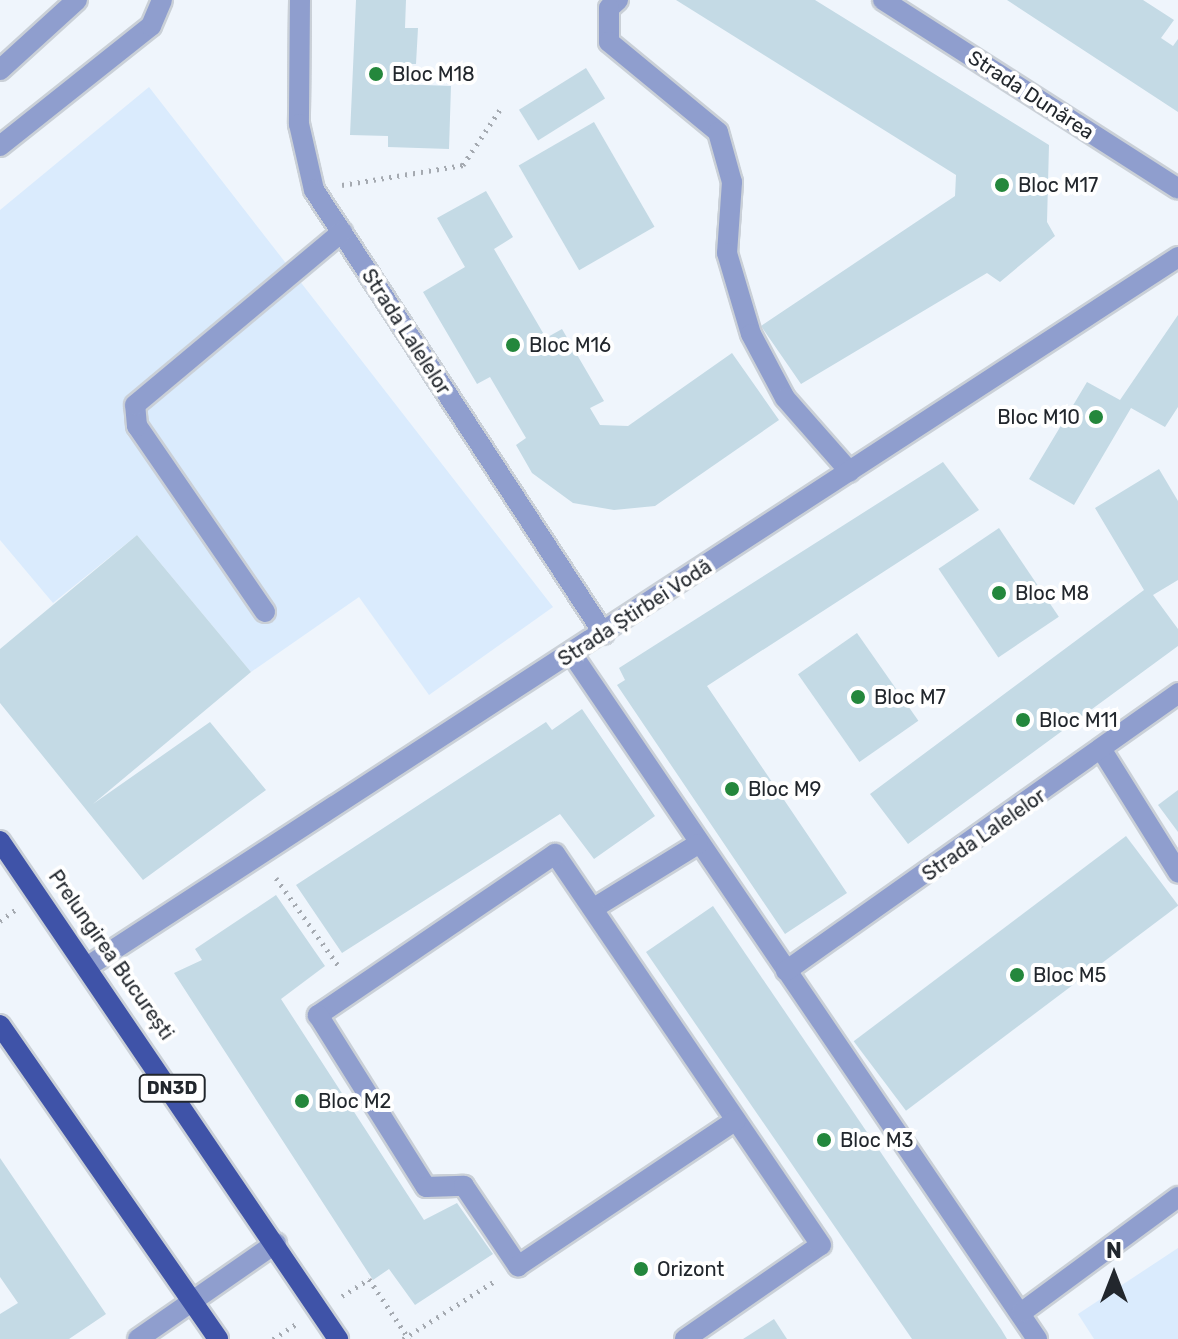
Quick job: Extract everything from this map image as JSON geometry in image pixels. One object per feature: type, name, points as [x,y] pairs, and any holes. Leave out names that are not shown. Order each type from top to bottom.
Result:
[{"type":"main road","name":"Prelungirea București","points":[[0,841],[90,965],[338,1339]]},
{"type":"main road","points":[[0,1025],[218,1339]]},
{"type":"street","points":[[0,70],[77,0]]},
{"type":"street","points":[[0,146],[151,26],[162,0]]},
{"type":"street","name":"Strada Lalelelor","points":[[300,0],[299,124],[314,190],[604,634]]},
{"type":"street","points":[[618,0],[609,8],[609,42],[718,132],[732,182],[727,253],[751,334],[785,398],[850,472]]},
{"type":"street","name":"Strada Dunărea","points":[[883,0],[1178,189]]},
{"type":"street","points":[[265,612],[137,426],[135,405],[342,232]]},
{"type":"street","name":"Strada Știrbei Vodă","points":[[90,965],[262,857],[1178,257]]},
{"type":"street","points":[[572,654],[698,844],[1022,1312],[1037,1339]]},
{"type":"street","name":"Strada Lalelelor","points":[[786,971],[1103,752],[1178,693]]},
{"type":"street","points":[[1103,752],[1178,872]]},
{"type":"street","points":[[594,908],[698,844]]},
{"type":"street","points":[[685,1339],[821,1245],[594,908],[555,854],[318,1015],[426,1187],[464,1186],[518,1266],[736,1120]]},
{"type":"street","points":[[1022,1312],[1178,1197]]},
{"type":"street","points":[[138,1339],[190,1299],[276,1243]]},
{"type":"path","points":[[314,190],[463,165],[501,108]]},
{"type":"path","points":[[262,857],[356,990]]},
{"type":"path","points":[[403,1339],[518,1266]]},
{"type":"shaded area","points":[[149,87],[553,607],[429,695],[359,597],[251,672],[137,535],[53,603],[0,540],[0,210]]},
{"type":"shaded area","points":[[1178,1248],[1178,1339],[1094,1339],[1078,1314]]},
{"type":"building","name":"Bloc M18","points":[[356,0],[406,0],[405,28],[418,28],[416,64],[399,64],[398,84],[451,86],[449,149],[388,147],[388,136],[350,135]]},
{"type":"building","name":"Bloc M17","points":[[676,0],[815,0],[1049,145],[1047,222],[1055,236],[1000,282],[987,273],[801,384],[761,326],[955,196],[956,175]]},
{"type":"building","points":[[1007,0],[1143,0],[1174,20],[1161,38],[1173,46],[1178,39],[1178,112]]},
{"type":"building","points":[[586,68],[605,99],[538,140],[519,110]]},
{"type":"building","points":[[594,122],[654,227],[579,270],[519,166]]},
{"type":"building","name":"Bloc M16","points":[[486,191],[513,237],[494,249],[546,338],[562,329],[604,401],[590,408],[600,425],[628,426],[732,353],[779,420],[655,506],[614,510],[573,503],[532,473],[516,445],[526,438],[490,377],[477,384],[423,292],[465,267],[437,218]]},
{"type":"building","name":"Bloc M10","points":[[1178,315],[1178,407],[1165,427],[1131,408],[1074,505],[1029,479],[1087,382],[1120,400]]},
{"type":"building","name":"Bloc M9","points":[[943,462],[979,510],[707,686],[847,893],[785,934],[617,685],[625,680],[619,668]]},
{"type":"building","name":"Bloc M11","points":[[1159,469],[1178,501],[1178,580],[1153,595],[1178,629],[1178,646],[908,844],[870,794],[1144,590],[1095,508]]},
{"type":"building","name":"Bloc M8","points":[[999,528],[1059,617],[998,658],[938,569]]},
{"type":"building","points":[[137,535],[251,672],[93,804],[210,722],[266,790],[143,880],[0,703],[0,649]]},
{"type":"building","name":"Bloc M7","points":[[857,633],[918,721],[859,762],[798,674]]},
{"type":"building","points":[[582,709],[655,816],[594,859],[560,814],[342,953],[296,885],[546,722],[552,730]]},
{"type":"building","points":[[1178,790],[1178,832],[1158,805]]},
{"type":"building","name":"Bloc M5","points":[[1126,836],[1178,906],[906,1111],[854,1041]]},
{"type":"building","name":"Bloc M2","points":[[276,895],[325,966],[281,999],[424,1220],[457,1203],[493,1254],[415,1305],[389,1269],[373,1280],[174,973],[202,960],[195,949]]},
{"type":"building","name":"Bloc M3","points":[[713,906],[1007,1339],[912,1339],[646,952]]},
{"type":"building","points":[[0,1158],[106,1314],[69,1339],[0,1339],[0,1314],[18,1303],[0,1277]]},
{"type":"building","points":[[774,1319],[787,1339],[743,1339]]},
{"type":"place","name":"Bloc M18","points":[[376,74]]},
{"type":"place","name":"Bloc M17","points":[[1002,185]]},
{"type":"place","name":"Bloc M16","points":[[513,345]]},
{"type":"place","name":"Bloc M10","points":[[1096,417]]},
{"type":"place","name":"Bloc M8","points":[[999,593]]},
{"type":"place","name":"Bloc M7","points":[[858,697]]},
{"type":"place","name":"Bloc M11","points":[[1023,720]]},
{"type":"place","name":"Bloc M9","points":[[732,789]]},
{"type":"place","name":"Bloc M5","points":[[1017,975]]},
{"type":"place","name":"Bloc M2","points":[[302,1101]]},
{"type":"place","name":"Bloc M3","points":[[824,1140]]},
{"type":"place","name":"Orizont","points":[[641,1269]]}]
